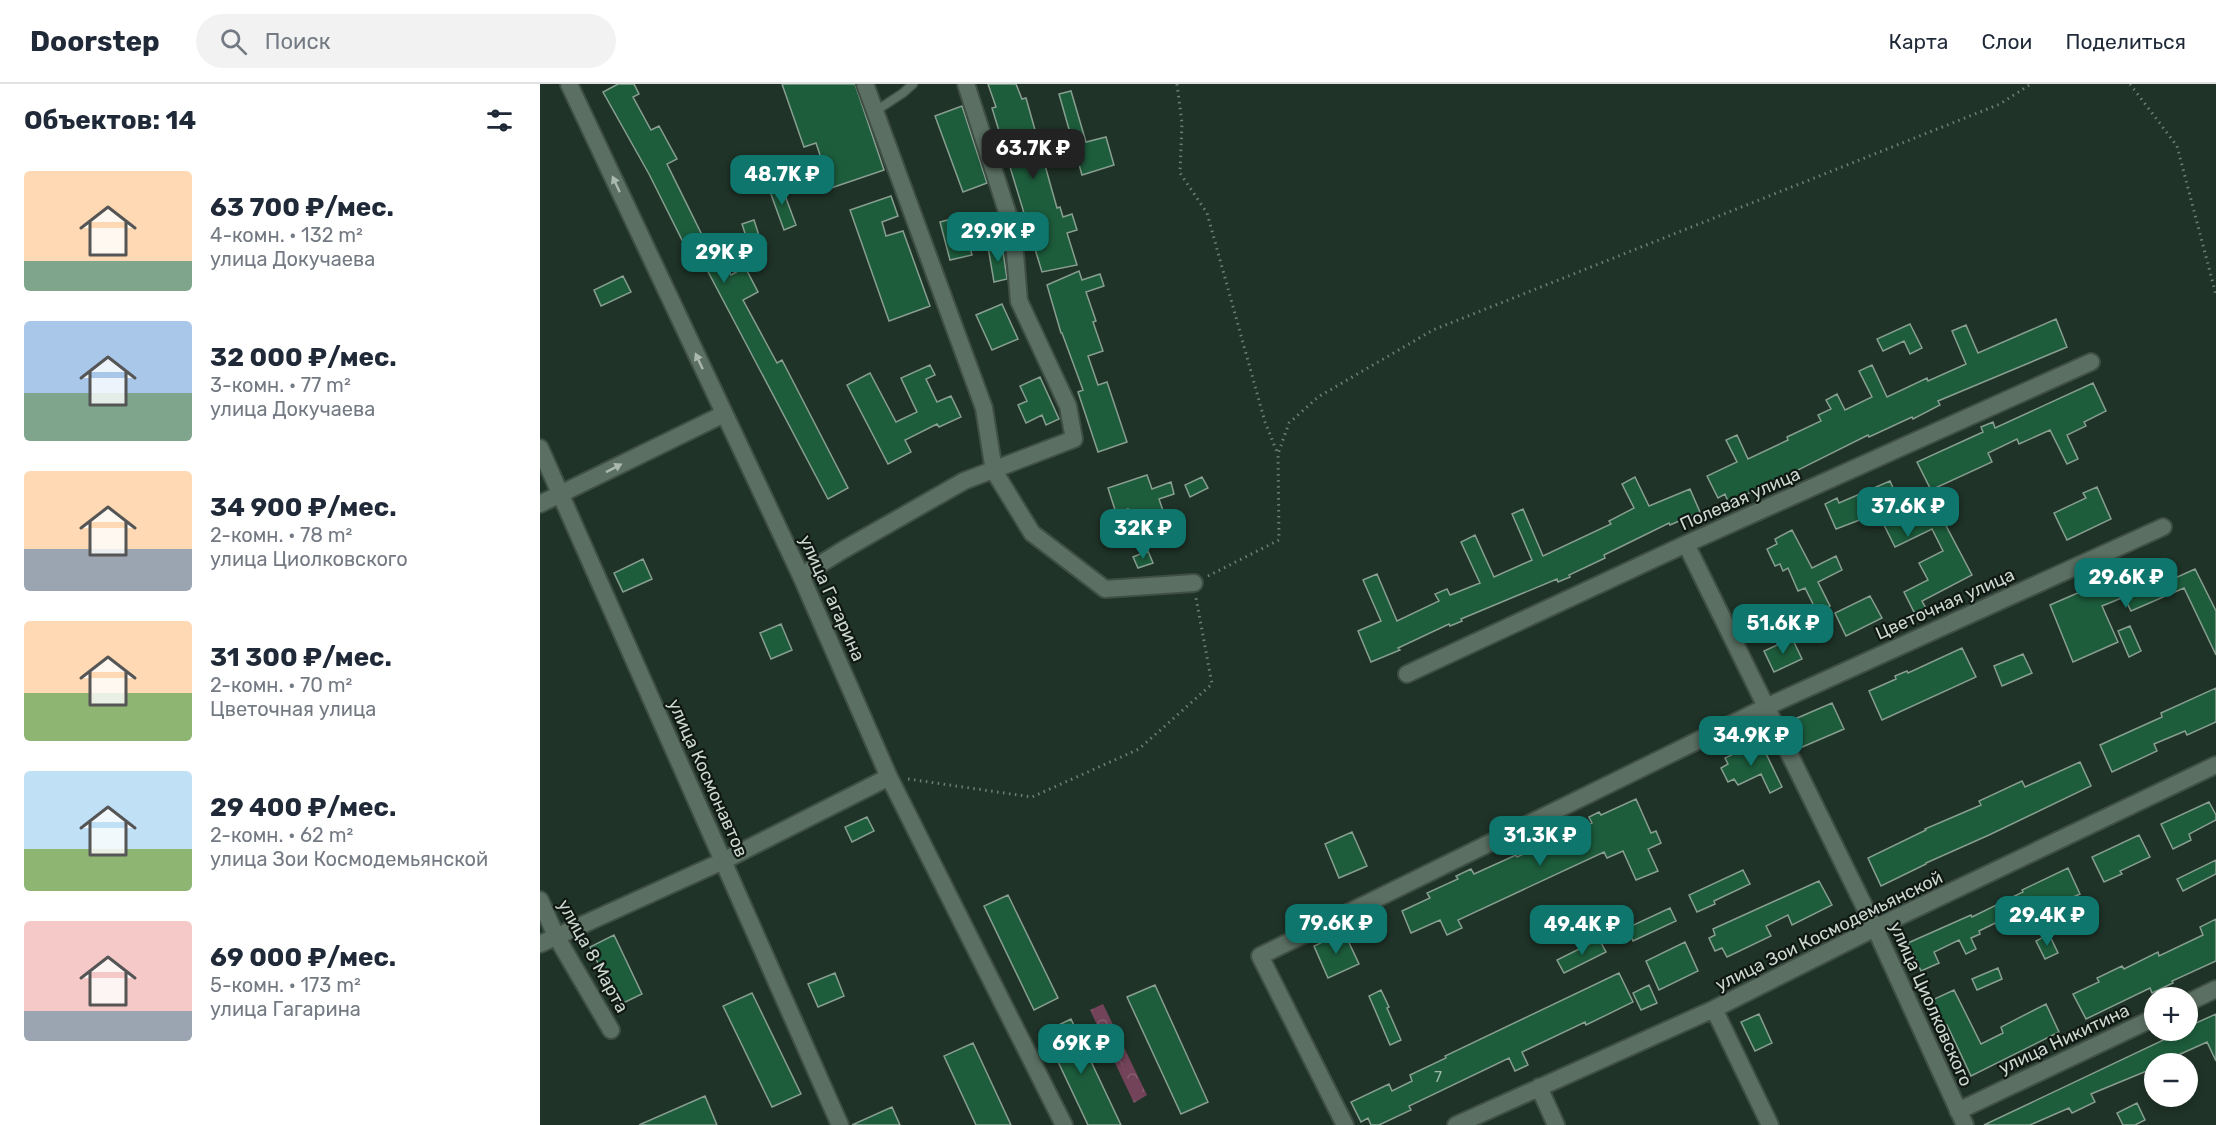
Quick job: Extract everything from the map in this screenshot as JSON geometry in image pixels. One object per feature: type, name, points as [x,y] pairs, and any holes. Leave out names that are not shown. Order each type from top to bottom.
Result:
[{"type":"street","name":"улица Гагарина","points":[[569,84],[801,576],[890,777],[1064,1125]]},
{"type":"street","points":[[865,84],[984,408],[994,471],[1032,533],[1105,589],[1194,583]]},
{"type":"street","points":[[801,576],[964,481],[1074,439],[1068,406],[1019,301],[1013,230],[966,84]]},
{"type":"street","name":"Полевая улица","points":[[1407,674],[1686,544],[2091,362]]},
{"type":"street","points":[[540,504],[724,414]]},
{"type":"street","name":"улица Космонавтов","points":[[540,448],[840,1125]]},
{"type":"street","name":"Цветочная улица","points":[[1346,1125],[1260,956],[1766,707],[2163,527]]},
{"type":"street","name":"улица Циолковского","points":[[1686,544],[1875,928],[1961,1118]]},
{"type":"street","name":"улица Зои Космодемьянской","points":[[1456,1125],[1714,1009],[1875,928],[2216,765]]},
{"type":"street","points":[[540,944],[723,861],[890,777]]},
{"type":"street","name":"улица 8 Марта","points":[[540,900],[556,936],[611,1030]]},
{"type":"street","points":[[2198,998],[2216,989]]},
{"type":"street","points":[[1714,1009],[1770,1125]]},
{"type":"street","name":"улица Никитина","points":[[1961,1118],[2144,1023]]},
{"type":"street","points":[[1539,1087],[1556,1125]]},
{"type":"lane","points":[[874,112],[913,84]]},
{"type":"path","points":[[1177,84],[1182,123],[1180,173],[1207,213],[1265,422],[1278,454]]},
{"type":"path","points":[[890,777],[1032,797],[1139,749],[1212,684],[1194,583],[1279,540],[1278,454],[1289,423],[1318,397],[1433,330],[2000,104],[2031,84]]},
{"type":"path","points":[[2130,84],[2176,146],[2216,295]]},
{"type":"green space","points":[[1103,1004],[1147,1095],[1134,1103],[1090,1010]]},
{"type":"building","points":[[618,84],[634,84],[639,94],[633,97],[651,130],[659,126],[677,159],[667,164],[707,245],[714,242],[731,275],[745,267],[758,292],[743,300],[777,363],[782,360],[848,488],[828,499],[705,266],[697,270],[649,174],[603,92]]},
{"type":"building","points":[[782,84],[855,84],[884,170],[831,188],[816,143],[804,147]]},
{"type":"building","points":[[988,84],[1016,84],[1022,99],[1026,98],[1057,208],[1060,207],[1063,217],[1072,214],[1077,230],[1067,233],[1077,265],[1042,272],[992,108],[996,107]]},
{"type":"building","points":[[1071,91],[1086,142],[1106,137],[1114,165],[1082,175],[1059,94]]},
{"type":"building","points":[[962,106],[987,183],[963,192],[935,116]]},
{"type":"building","points":[[780,182],[796,225],[784,230],[768,186]]},
{"type":"building","points":[[891,196],[898,216],[882,222],[886,236],[903,231],[930,306],[889,321],[850,210]]},
{"type":"building","points":[[962,216],[972,255],[950,260],[940,222]]},
{"type":"building","points":[[754,220],[763,248],[751,252],[742,224]]},
{"type":"building","points":[[1002,244],[1007,279],[994,282],[988,247]]},
{"type":"building","points":[[1079,271],[1082,280],[1100,274],[1104,286],[1086,292],[1103,351],[1088,356],[1098,385],[1107,382],[1127,442],[1098,452],[1078,392],[1083,390],[1061,333],[1047,285]]},
{"type":"building","points":[[623,276],[631,292],[601,306],[594,290]]},
{"type":"building","points":[[1002,304],[1018,339],[992,350],[976,315]]},
{"type":"building","points":[[2056,319],[2067,347],[1938,401],[1940,405],[1913,419],[1912,417],[1869,437],[1868,435],[1768,485],[1728,502],[1725,494],[1718,498],[1707,476],[1737,462],[1726,440],[1737,435],[1748,459],[1821,421],[1818,415],[1831,409],[1826,400],[1837,394],[1845,410],[1872,397],[1859,371],[1872,365],[1887,397],[1927,378],[1928,381],[1966,364],[1952,331],[1966,325],[1978,353]]},
{"type":"building","points":[[1910,324],[1922,348],[1910,354],[1904,341],[1883,351],[1877,339]]},
{"type":"building","points":[[930,365],[935,375],[926,379],[937,402],[951,396],[961,417],[939,427],[937,424],[905,440],[911,452],[888,464],[847,385],[870,373],[896,422],[917,412],[901,378]]},
{"type":"building","points":[[1040,377],[1059,419],[1046,425],[1042,415],[1026,423],[1018,405],[1027,401],[1020,386]]},
{"type":"building","points":[[2093,383],[2106,411],[2084,422],[2086,426],[2067,435],[2078,459],[2067,464],[2050,430],[2019,444],[2017,439],[1988,453],[1992,462],[1931,490],[1917,462],[1983,432],[1981,427],[1993,422],[1995,428]]},
{"type":"building","points":[[1147,475],[1152,489],[1171,482],[1174,494],[1159,499],[1169,528],[1138,540],[1128,509],[1116,513],[1108,488]]},
{"type":"building","points":[[1202,477],[1208,488],[1190,497],[1185,485]]},
{"type":"building","points":[[1635,477],[1649,506],[1690,489],[1700,512],[1670,525],[1669,523],[1604,555],[1605,558],[1569,575],[1570,577],[1558,582],[1557,579],[1461,619],[1462,621],[1450,626],[1449,624],[1398,648],[1400,650],[1371,662],[1358,631],[1381,621],[1363,580],[1377,574],[1397,621],[1439,601],[1435,594],[1447,589],[1450,595],[1480,583],[1461,542],[1475,535],[1494,577],[1532,560],[1512,514],[1523,509],[1543,556],[1611,524],[1609,521],[1634,508],[1622,484]]},
{"type":"building","points":[[1890,481],[1906,517],[1934,503],[1972,575],[1922,601],[1928,612],[1917,618],[1904,592],[1928,580],[1919,563],[1943,551],[1932,529],[1895,547],[1878,513],[1836,529],[1825,504],[1837,498],[1839,503]]},
{"type":"building","points":[[2097,487],[2111,519],[2067,540],[2054,513],[2086,498],[2083,493]]},
{"type":"building","points":[[1792,530],[1812,568],[1836,556],[1842,570],[1818,582],[1830,606],[1817,612],[1805,588],[1798,591],[1788,568],[1783,571],[1780,564],[1775,566],[1767,549],[1777,544],[1775,539]]},
{"type":"building","points":[[1148,551],[1153,563],[1138,568],[1133,557]]},
{"type":"building","points":[[643,559],[652,579],[623,592],[614,573]]},
{"type":"building","points":[[2166,563],[2173,579],[2195,569],[2216,611],[2216,655],[2184,588],[2131,611],[2124,597],[2102,606],[2118,642],[2073,662],[2050,605],[2096,585],[2099,593]]},
{"type":"building","points":[[1870,596],[1882,618],[1846,636],[1835,613]]},
{"type":"building","points":[[781,624],[792,650],[771,659],[760,633]]},
{"type":"building","points":[[2130,626],[2141,651],[2129,657],[2118,631]]},
{"type":"building","points":[[1792,638],[1802,659],[1774,672],[1764,651]]},
{"type":"building","points":[[1962,648],[1976,677],[1882,720],[1869,691],[1896,679],[1895,676],[1907,671],[1908,673]]},
{"type":"building","points":[[2023,654],[2032,673],[2002,686],[1994,666]]},
{"type":"building","points":[[2216,688],[2216,722],[2187,735],[2185,731],[2154,744],[2157,751],[2112,772],[2100,745],[2162,717],[2161,713]]},
{"type":"building","points":[[1832,703],[1844,729],[1800,748],[1788,722]]},
{"type":"building","points":[[1760,741],[1782,787],[1770,793],[1761,774],[1738,785],[1734,779],[1728,782],[1721,768],[1728,764],[1725,758]]},
{"type":"building","points":[[2080,762],[2091,786],[1881,886],[1868,858],[1925,829],[1981,805],[1979,801],[2022,781],[2025,787]]},
{"type":"building","points":[[1636,799],[1651,833],[1656,831],[1661,843],[1648,849],[1658,871],[1636,880],[1623,851],[1607,858],[1604,852],[1458,920],[1462,928],[1447,935],[1440,920],[1411,933],[1402,911],[1430,898],[1427,893],[1458,879],[1456,876],[1471,869],[1474,874],[1516,855],[1517,857],[1592,823],[1589,817],[1599,812],[1601,815]]},
{"type":"building","points":[[2209,802],[2216,815],[2216,820],[2189,834],[2191,840],[2173,849],[2161,824]]},
{"type":"building","points":[[867,817],[874,831],[852,842],[845,827]]},
{"type":"building","points":[[1352,832],[1367,866],[1339,878],[1325,844]]},
{"type":"building","points":[[2139,835],[2150,857],[2120,871],[2122,874],[2104,882],[2092,857]]},
{"type":"building","points":[[2216,860],[2216,874],[2183,891],[2177,879]]},
{"type":"building","points":[[2068,868],[2080,894],[2034,914],[2030,906],[1979,931],[1980,934],[1971,938],[1976,949],[1966,954],[1959,940],[1934,952],[1939,963],[1921,971],[1908,943],[1971,915],[1972,917]]},
{"type":"building","points":[[1743,870],[1750,884],[1697,912],[1689,895]]},
{"type":"building","points":[[1819,881],[1832,905],[1792,925],[1788,915],[1766,926],[1771,936],[1727,957],[1722,948],[1715,951],[1709,938],[1715,935],[1713,929]]},
{"type":"building","points":[[1008,895],[1058,998],[1034,1010],[984,906]]},
{"type":"building","points":[[1670,908],[1676,921],[1633,941],[1627,928]]},
{"type":"building","points":[[2216,919],[2216,961],[2172,981],[2173,983],[2165,987],[2144,987],[2144,991],[2086,1019],[2073,994],[2099,982],[2097,978],[2122,966],[2124,969],[2158,952],[2159,956],[2203,935],[2200,927]]},
{"type":"building","points":[[1344,932],[1359,964],[1328,978],[1314,946]]},
{"type":"building","points":[[2049,934],[2058,953],[2045,959],[2036,941]]},
{"type":"building","points":[[614,935],[642,994],[619,1005],[590,947]]},
{"type":"building","points":[[1599,939],[1606,952],[1564,973],[1557,960]]},
{"type":"building","points":[[1685,942],[1698,971],[1659,990],[1646,961]]},
{"type":"building","points":[[1998,968],[2002,979],[1977,990],[1972,979]]},
{"type":"building","points":[[835,973],[844,996],[818,1007],[808,984]]},
{"type":"building","points":[[1619,973],[1633,1002],[1522,1052],[1528,1065],[1515,1071],[1509,1058],[1409,1106],[1411,1110],[1379,1125],[1371,1125],[1368,1118],[1361,1122],[1351,1102],[1389,1084],[1392,1091],[1412,1081],[1410,1075],[1446,1058],[1445,1056]]},
{"type":"building","points":[[1155,985],[1208,1102],[1181,1114],[1127,997]]},
{"type":"building","points":[[1649,985],[1657,1003],[1641,1010],[1633,993]]},
{"type":"building","points":[[1381,990],[1401,1040],[1390,1045],[1369,996]]},
{"type":"building","points":[[1954,990],[1981,1044],[2003,1033],[2001,1027],[2046,1004],[2059,1032],[1971,1076],[1947,1025],[1942,1027],[1930,1001]]},
{"type":"building","points":[[752,993],[801,1094],[772,1107],[723,1006]]},
{"type":"building","points":[[1759,1014],[1772,1043],[1755,1051],[1741,1022]]},
{"type":"building","points":[[2216,1014],[2216,1061],[2207,1042],[2183,1053],[2144,1053],[2144,1072],[2091,1094],[2095,1102],[2072,1113],[2069,1108],[2030,1125],[1984,1125],[2161,1041],[2198,1041],[2198,1022]]},
{"type":"building","points":[[1071,1019],[1121,1125],[1088,1125],[1044,1032]]},
{"type":"building","points":[[973,1043],[1011,1125],[976,1125],[944,1056]]},
{"type":"building","points":[[705,1096],[717,1125],[639,1125]]},
{"type":"building","points":[[2137,1103],[2145,1120],[2135,1125],[2123,1125],[2117,1113]]},
{"type":"building","points":[[892,1107],[900,1125],[852,1125]]}]
